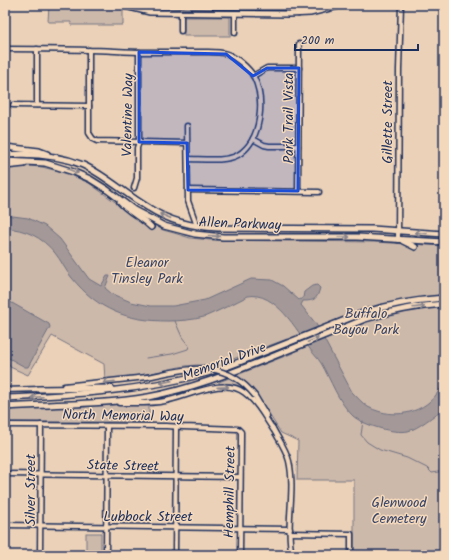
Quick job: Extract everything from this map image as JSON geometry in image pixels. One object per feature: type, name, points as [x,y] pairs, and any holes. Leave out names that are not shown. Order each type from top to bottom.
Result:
[{"type":"main road","points":[[121,5],[181,13],[298,14],[317,12],[342,5]]},
{"type":"main road","points":[[5,147],[39,151],[59,158]]},
{"type":"main road","name":"Allen Parkway","points":[[5,155],[26,154],[59,158],[83,166],[103,176],[157,213],[180,222],[197,226],[218,228],[372,229],[444,234]]},
{"type":"main road","name":"Allen Parkway","points":[[5,161],[35,162],[53,165],[74,172],[90,179],[134,210],[157,222],[177,230],[195,234],[223,237],[357,237],[444,242]]},
{"type":"main road","points":[[5,166],[35,162]]},
{"type":"main road","points":[[113,194],[126,209],[145,221],[151,227]]},
{"type":"main road","points":[[398,240],[415,247]]},
{"type":"main road","name":"Memorial Drive","points":[[5,398],[78,395],[132,389],[208,373],[364,313],[393,304],[421,299],[444,298]]},
{"type":"main road","name":"Memorial Drive","points":[[5,407],[102,402],[148,397],[191,387],[229,374],[365,319],[395,311],[444,304]]},
{"type":"main road","points":[[38,389],[132,389]]},
{"type":"street","points":[[298,14],[299,5]]},
{"type":"street","name":"Gillette Street","points":[[398,240],[401,5]]},
{"type":"street","points":[[181,13],[181,31]]},
{"type":"street","points":[[235,13],[235,33]]},
{"type":"street","name":"Park Trail Vista","points":[[298,192],[299,44]]},
{"type":"street","points":[[5,49],[213,52],[226,54],[237,60],[253,76],[258,90],[260,106],[258,124],[253,139],[237,156],[227,159],[188,159]]},
{"type":"street","points":[[37,49],[37,105]]},
{"type":"street","points":[[89,50],[89,133],[92,139],[187,143]]},
{"type":"street","name":"Valentine Way","points":[[134,188],[137,178],[137,148],[139,142],[139,52]]},
{"type":"street","points":[[253,76],[267,68],[299,68]]},
{"type":"street","points":[[13,105],[89,106]]},
{"type":"street","points":[[187,126],[188,201],[197,226]]},
{"type":"street","points":[[253,139],[264,145],[298,146]]},
{"type":"street","points":[[188,190],[319,192]]},
{"type":"street","points":[[5,390],[38,389],[148,377],[189,368],[210,368],[225,372],[238,379],[255,396],[284,448],[289,461],[291,478],[290,531],[292,555]]},
{"type":"street","points":[[102,402],[135,404],[164,401],[211,388],[227,386],[242,390],[249,396],[274,429]]},
{"type":"street","name":"North Memorial Way","points":[[5,425],[235,428],[240,430]]},
{"type":"street","name":"Silver Street","points":[[40,555],[41,425]]},
{"type":"street","points":[[106,555],[107,426]]},
{"type":"street","points":[[175,555],[176,427]]},
{"type":"street","name":"Hemphill Street","points":[[240,430],[240,555]]},
{"type":"street","name":"State Street","points":[[5,474],[240,477]]},
{"type":"street","name":"Lubbock Street","points":[[5,525],[240,528],[351,534],[350,555]]},
{"type":"highlighted area","points":[[139,52],[226,54],[253,76],[267,68],[299,68],[298,191],[188,190],[187,143],[139,142]]},
{"type":"green space","points":[[49,5],[106,5],[123,9],[123,25],[71,25],[71,22],[48,22]]},
{"type":"green space","points":[[156,5],[296,5],[296,8],[189,8]]},
{"type":"green space","points":[[184,17],[230,17],[230,36],[184,36]]},
{"type":"green space","name":"Buffalo Bayou Park","points":[[13,167],[42,167],[58,171],[89,183],[140,220],[148,222],[163,230],[190,238],[210,240],[374,242],[444,246],[444,555],[354,555],[354,480],[297,480],[298,441],[281,433],[255,392],[249,393],[239,386],[227,383],[219,384],[219,382],[293,353],[287,339],[214,366],[196,365],[180,367],[105,380],[104,364],[52,336],[28,375],[10,367],[8,361],[5,359],[5,170]]},
{"type":"green space","points":[[119,404],[149,405],[149,422],[5,422],[5,410]]},
{"type":"green space","points":[[86,533],[101,533],[101,555],[86,555]]},
{"type":"shaded area","points":[[5,215],[28,218],[45,226],[60,239],[89,279],[101,286],[107,276],[110,276],[105,288],[112,294],[131,302],[151,306],[173,306],[205,300],[251,279],[272,280],[283,286],[299,300],[303,298],[304,292],[312,286],[317,285],[320,288],[315,299],[303,301],[301,305],[316,324],[352,392],[362,402],[368,407],[379,411],[390,414],[402,414],[422,407],[431,400],[438,392],[444,381],[444,408],[422,424],[408,431],[402,432],[387,430],[364,423],[353,416],[343,404],[321,363],[292,323],[276,306],[267,300],[258,296],[248,296],[221,310],[204,317],[191,320],[153,320],[126,316],[103,306],[82,289],[45,242],[26,232],[5,228]]},
{"type":"shaded area","points":[[5,299],[49,324],[50,327],[28,367],[25,367],[5,356]]},
{"type":"waterway","points":[[146,358],[172,354],[188,349],[189,346],[182,337],[175,321]]},
{"type":"waterway","points":[[363,421],[361,435],[367,442],[380,450],[407,458],[427,468],[432,473],[444,471]]},
{"type":"park label","name":"Eleanor Tinsley Park","points":[[147,270]]},
{"type":"park label","name":"Glenwood Cemetery","points":[[399,510]]}]
